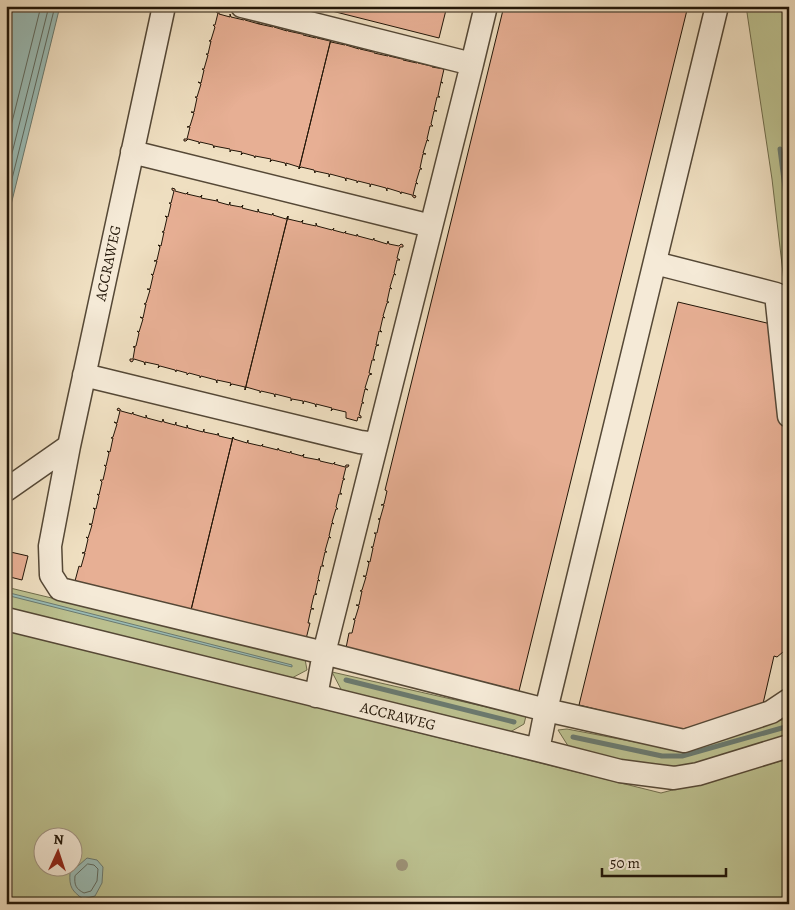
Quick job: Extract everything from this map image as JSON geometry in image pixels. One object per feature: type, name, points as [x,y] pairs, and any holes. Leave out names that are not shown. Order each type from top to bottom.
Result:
[{"type":"street","name":"ACCRAWEG","points":[[164,6],[68,446],[50,546],[51,575],[60,589],[324,653],[546,710],[684,741],[771,712],[789,700]]},
{"type":"street","points":[[242,6],[472,64]]},
{"type":"street","points":[[316,696],[324,653],[486,6]]},
{"type":"street","points":[[538,750],[546,710],[717,6]]},
{"type":"street","points":[[132,152],[431,226]]},
{"type":"street","points":[[655,263],[776,294],[789,416]]},
{"type":"street","points":[[84,375],[360,442],[376,444]]},
{"type":"street","points":[[6,490],[68,446]]},
{"type":"street","name":"ACCRAWEG","points":[[6,619],[620,771],[674,778],[698,774],[789,746]]},
{"type":"green space","points":[[746,6],[786,6],[789,31],[789,324],[772,179]]},
{"type":"green space","points":[[6,587],[305,659],[307,670],[290,679],[6,608]]},
{"type":"green space","points":[[6,630],[661,793],[789,759],[789,904],[6,904]]},
{"type":"green space","points":[[332,672],[526,716],[524,724],[505,735],[343,693]]},
{"type":"green space","points":[[789,718],[789,737],[690,766],[653,769],[570,749],[558,730],[567,729],[672,749]]},
{"type":"water","points":[[6,6],[60,6],[9,213],[6,213]]},
{"type":"water","points":[[6,592],[292,665],[292,667],[6,595]]},
{"type":"water","points":[[87,858],[97,860],[103,867],[102,883],[95,896],[83,899],[76,894],[70,882],[70,878],[82,878],[82,862]]},
{"type":"building","points":[[312,6],[447,6],[439,38]]},
{"type":"building","points":[[504,6],[688,6],[519,691],[346,648],[349,633],[352,633],[355,620],[353,619],[355,619],[359,606],[356,605],[359,605],[362,591],[360,591],[366,577],[363,576],[366,576],[369,563],[367,561],[370,562],[373,548],[371,547],[373,547],[376,534],[374,533],[377,533],[384,505],[381,505],[384,504],[387,491],[385,490]]},
{"type":"building","points":[[216,11],[219,12],[219,14],[230,17],[230,14],[231,17],[244,20],[245,18],[245,20],[259,24],[273,27],[274,25],[274,27],[287,31],[288,28],[288,31],[302,34],[303,32],[303,35],[316,38],[317,35],[317,38],[330,41],[331,39],[299,169],[299,167],[286,163],[286,166],[285,163],[272,160],[270,162],[271,159],[255,156],[255,158],[243,153],[241,155],[242,152],[231,150],[230,152],[230,149],[214,146],[214,148],[213,145],[200,142],[199,144],[199,142],[188,139],[184,141],[184,139],[187,139],[190,127],[187,127],[190,126],[194,113],[191,112],[194,112],[197,98],[195,97],[197,97],[201,84],[198,82],[201,83],[204,70],[202,69],[204,69],[208,55],[206,54],[208,54],[211,41],[209,41],[211,40],[215,27],[213,25],[215,25],[218,13]]},
{"type":"building","points":[[331,39],[331,42],[345,45],[346,43],[346,45],[359,49],[361,46],[360,49],[373,52],[374,50],[374,53],[388,56],[388,53],[389,56],[402,59],[403,57],[403,60],[417,63],[417,60],[418,63],[431,66],[432,64],[432,67],[444,69],[438,96],[440,97],[437,97],[434,110],[437,111],[434,111],[431,124],[433,126],[430,126],[427,139],[429,141],[427,140],[423,153],[426,154],[423,154],[420,168],[422,169],[420,169],[416,182],[418,184],[416,183],[413,195],[416,196],[415,198],[412,195],[401,192],[401,194],[387,188],[387,191],[386,188],[371,184],[370,187],[370,184],[358,181],[357,183],[357,181],[346,178],[346,181],[345,178],[330,174],[329,177],[329,174],[315,171],[315,173],[314,170],[301,167],[299,169]]},
{"type":"building","points":[[172,188],[175,191],[186,194],[188,192],[187,194],[200,197],[202,195],[201,198],[217,201],[217,199],[218,202],[229,205],[230,202],[230,205],[241,207],[243,205],[242,208],[258,212],[258,209],[259,212],[272,215],[273,213],[273,215],[286,219],[288,216],[245,390],[245,387],[232,384],[230,386],[231,383],[217,380],[217,383],[216,380],[201,376],[200,378],[200,376],[189,373],[187,375],[187,373],[176,370],[176,372],[175,370],[160,366],[158,368],[159,365],[145,362],[145,365],[144,362],[134,359],[132,362],[130,361],[130,359],[133,359],[135,347],[133,347],[136,346],[139,333],[137,331],[139,332],[143,319],[140,317],[143,318],[146,304],[144,304],[150,290],[147,289],[150,289],[153,276],[151,274],[153,275],[157,261],[154,261],[157,260],[160,247],[158,245],[161,246],[164,232],[162,232],[164,231],[167,218],[165,216],[168,217],[171,204],[169,203],[171,203],[174,191]]},
{"type":"building","points":[[288,216],[288,219],[301,222],[303,220],[302,223],[316,226],[316,223],[317,226],[332,230],[334,228],[333,230],[344,233],[346,231],[345,233],[357,236],[357,234],[358,236],[373,240],[374,238],[374,240],[387,244],[388,241],[389,244],[403,245],[403,247],[400,247],[397,258],[400,260],[397,260],[394,273],[396,275],[394,274],[390,287],[392,289],[390,288],[387,302],[389,302],[383,316],[385,318],[383,317],[380,330],[382,332],[379,331],[376,345],[379,345],[376,346],[373,359],[375,360],[372,360],[369,373],[372,374],[369,375],[365,388],[368,390],[365,389],[362,402],[364,403],[362,403],[359,415],[361,418],[358,417],[357,421],[346,418],[346,412],[333,409],[331,411],[332,408],[316,404],[316,407],[315,404],[304,401],[303,404],[303,401],[292,399],[291,401],[291,398],[275,394],[275,397],[274,394],[261,391],[260,393],[260,391],[246,387],[245,390]]},
{"type":"building","points":[[678,302],[771,324],[789,462],[789,647],[777,657],[774,656],[762,708],[679,730],[579,705]]},
{"type":"building","points":[[118,408],[121,411],[132,414],[133,412],[133,414],[146,418],[146,415],[147,418],[162,422],[163,419],[164,422],[175,425],[176,422],[176,425],[187,428],[187,425],[188,428],[203,432],[204,429],[204,432],[218,435],[218,433],[219,436],[232,439],[233,437],[191,610],[75,581],[85,553],[82,553],[85,552],[88,539],[86,537],[88,538],[92,525],[89,524],[92,524],[95,510],[93,508],[96,509],[99,496],[97,494],[99,495],[102,482],[100,480],[103,480],[106,467],[104,465],[106,466],[109,453],[107,451],[110,452],[113,438],[111,438],[117,424],[114,422],[117,423],[120,411],[117,410]]},
{"type":"building","points":[[233,437],[247,443],[248,440],[248,443],[261,446],[263,444],[262,446],[278,450],[278,448],[290,453],[291,451],[291,453],[302,456],[304,454],[303,457],[319,460],[319,458],[320,461],[333,464],[335,462],[334,464],[345,467],[349,465],[346,467],[343,479],[345,479],[343,480],[340,493],[342,494],[339,494],[336,507],[338,509],[336,509],[332,522],[334,524],[332,523],[329,536],[331,538],[329,537],[325,551],[327,552],[325,552],[322,565],[324,566],[321,566],[318,579],[320,581],[318,580],[315,594],[317,594],[314,595],[311,608],[314,609],[311,609],[306,639],[191,610]]},
{"type":"building","points":[[6,551],[28,556],[22,580],[6,576]]},
{"type":"waterway","points":[[780,149],[789,219]]},
{"type":"waterway","points":[[346,680],[514,722]]},
{"type":"waterway","points":[[573,737],[662,756],[682,756],[789,726]]}]
